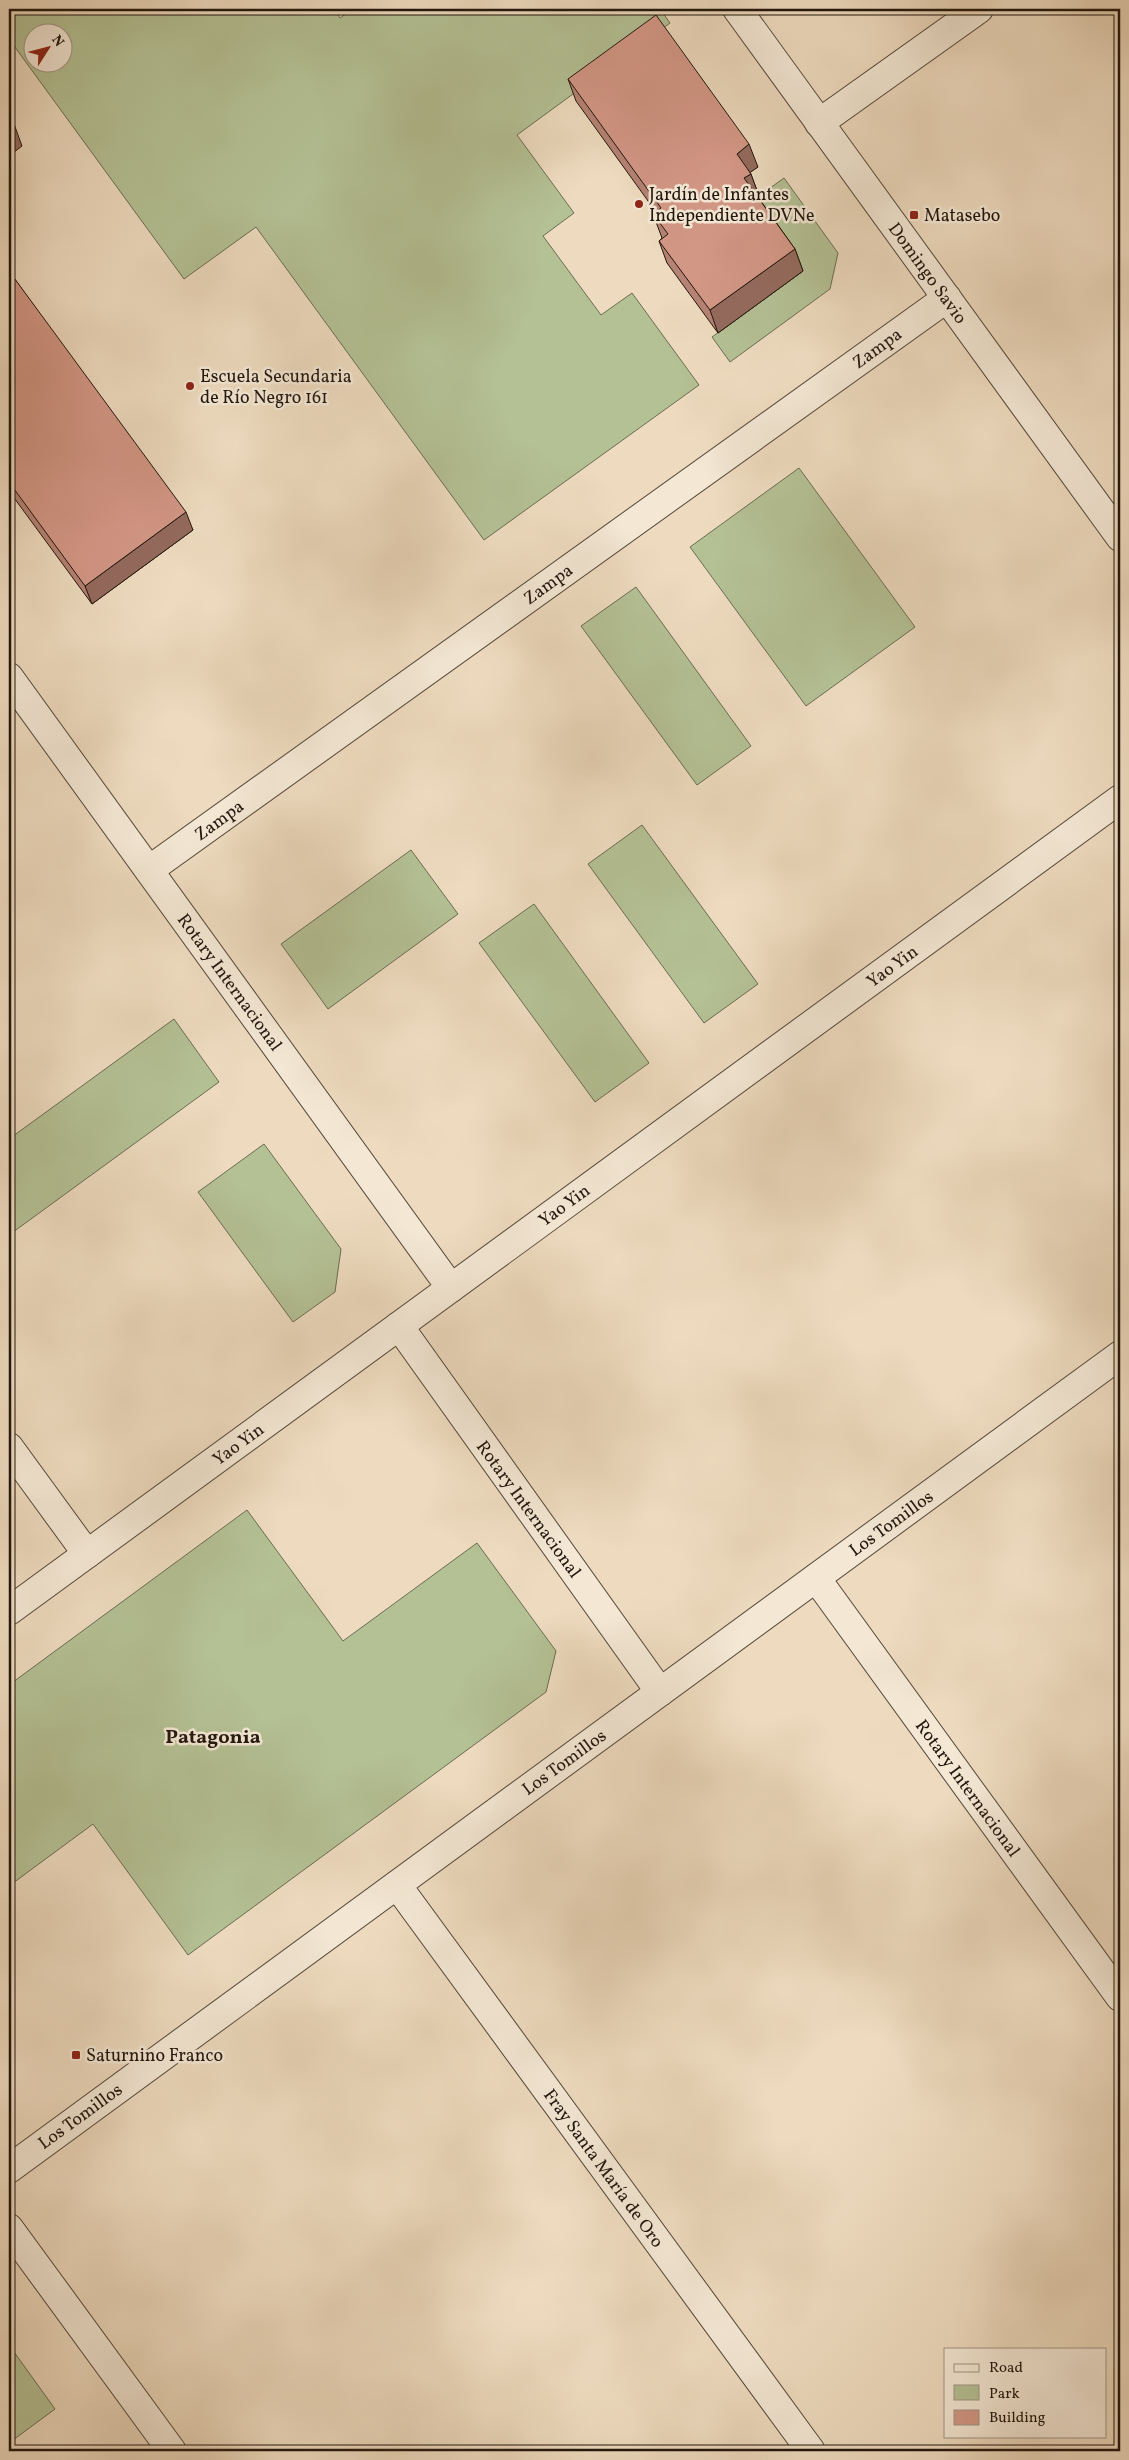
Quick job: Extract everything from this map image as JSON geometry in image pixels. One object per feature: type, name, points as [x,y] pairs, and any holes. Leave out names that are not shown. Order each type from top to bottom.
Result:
[{"type":"street","name":"Domingo Savio","points":[[737,9],[1120,537]]},
{"type":"street","points":[[819,123],[979,9]]},
{"type":"street","name":"Zampa","points":[[149,870],[947,298]]},
{"type":"street","name":"Rotary Internacional","points":[[9,677],[451,1288]]},
{"type":"street","name":"Yao Yin","points":[[9,1611],[1120,799]]},
{"type":"street","name":"Rotary Internacional","points":[[399,1326],[660,1692]]},
{"type":"street","name":"Los Tomillos","points":[[9,2169],[1120,1355]]},
{"type":"street","points":[[9,1448],[87,1554]]},
{"type":"street","name":"Rotary Internacional","points":[[816,1578],[1120,1997]]},
{"type":"street","name":"Fray Santa María de Oro","points":[[397,1885],[811,2451]]},
{"type":"street","points":[[9,2228],[172,2451]]},
{"type":"green space","points":[[9,9],[334,9],[340,18],[353,9],[660,9],[670,23],[517,135],[574,213],[543,236],[601,315],[632,293],[699,385],[484,540],[256,227],[184,279],[33,72],[72,72],[72,22],[22,22],[22,57],[9,39]]},
{"type":"green space","points":[[784,178],[838,253],[830,289],[730,362],[712,337],[803,271],[752,201]]},
{"type":"green space","points":[[799,468],[915,627],[806,706],[690,547]]},
{"type":"green space","points":[[636,587],[751,746],[697,785],[581,626]]},
{"type":"green space","points":[[642,825],[758,984],[704,1023],[588,864]]},
{"type":"green space","points":[[411,850],[458,914],[328,1009],[281,944]]},
{"type":"green space","points":[[534,904],[649,1063],[595,1102],[479,943]]},
{"type":"green space","points":[[174,1019],[219,1082],[9,1235],[9,1139]]},
{"type":"green space","points":[[264,1144],[341,1249],[335,1292],[293,1322],[198,1192]]},
{"type":"green space","points":[[247,1510],[343,1641],[477,1543],[556,1651],[546,1692],[188,1955],[93,1824],[9,1886],[9,1685]]},
{"type":"green space","points":[[9,2345],[55,2409],[9,2443]]},
{"type":"building","points":[[656,15],[749,144],[737,154],[751,174],[744,178],[795,249],[710,310],[659,241],[668,234],[653,214],[661,208],[568,79]]},
{"type":"building","points":[[9,117],[14,124],[9,128]]},
{"type":"building","points":[[9,271],[186,512],[85,586],[9,482]]},
{"type":"place","name":"Jardín de Infantes Independiente DVNe","points":[[639,204]]},
{"type":"place","name":"Matasebo","points":[[914,215]]},
{"type":"place","name":"Escuela Secundaria de Río Negro 161","points":[[190,386]]},
{"type":"place","name":"Saturnino Franco","points":[[76,2055]]},
{"type":"district","name":"Patagonia","points":[[213,1736]]}]
